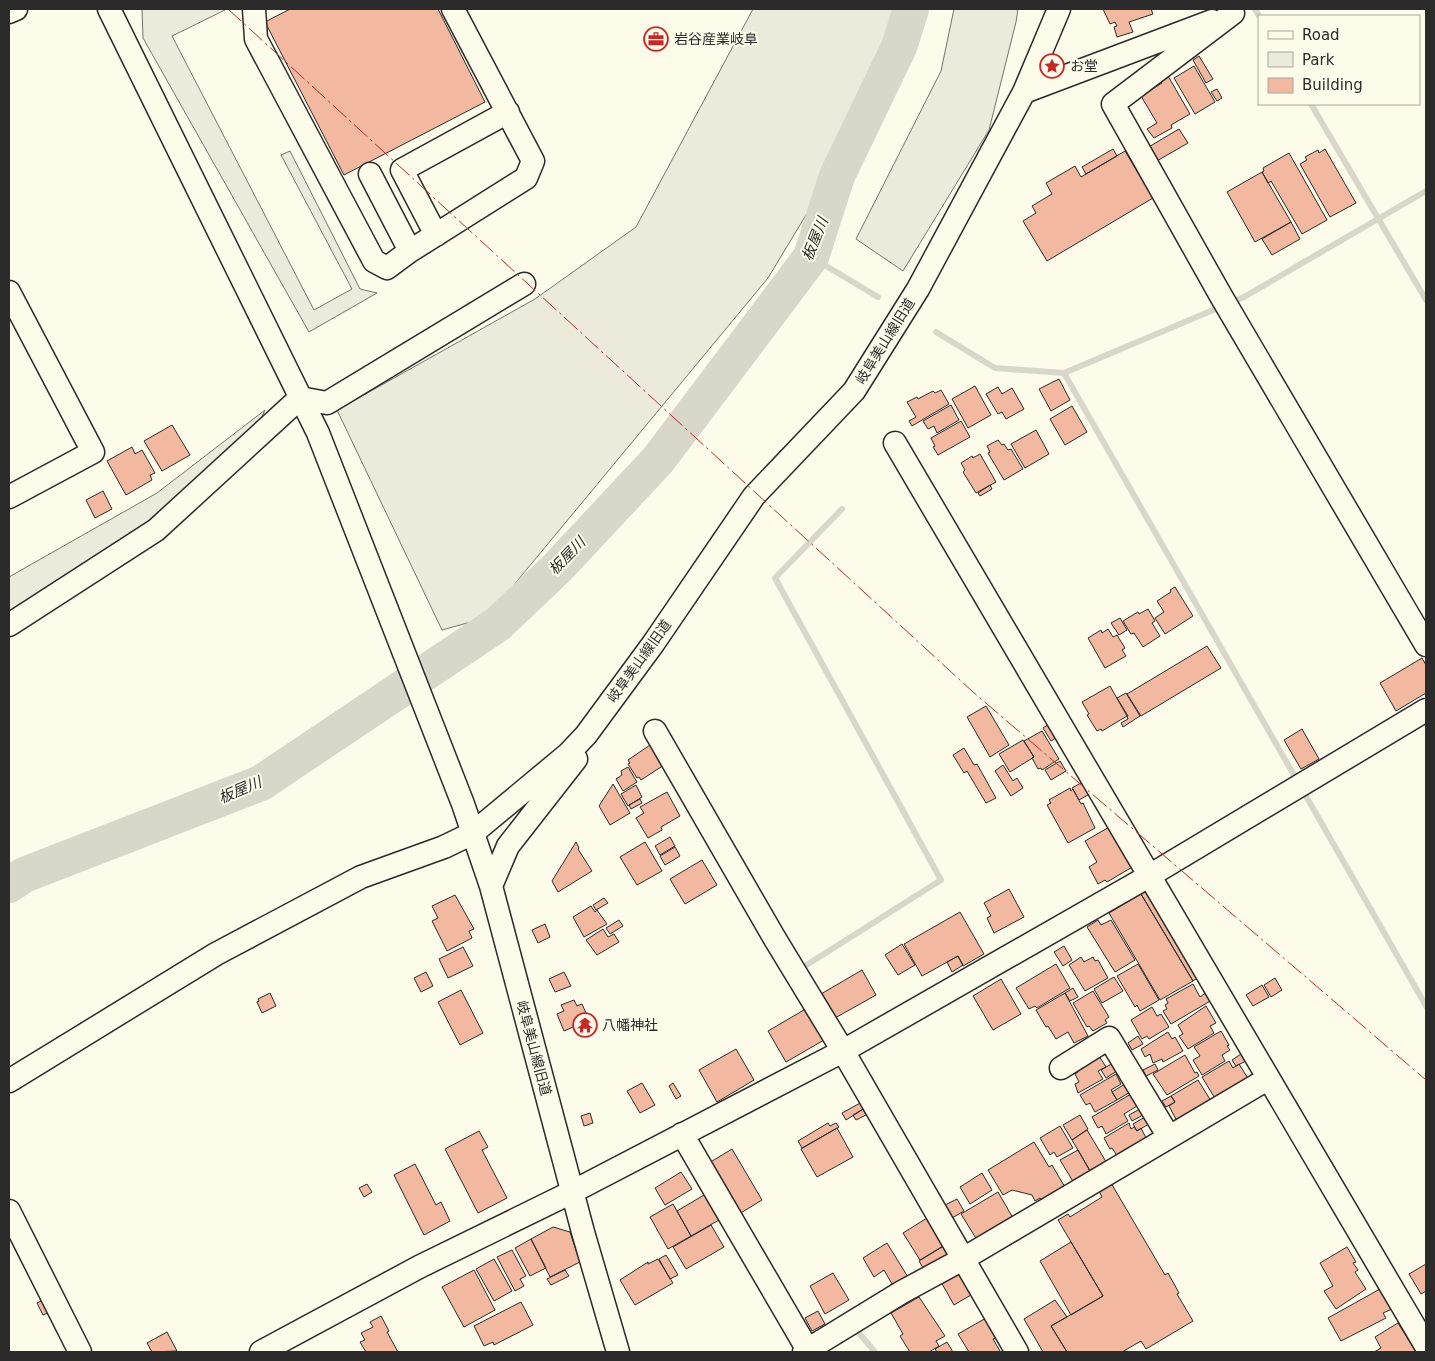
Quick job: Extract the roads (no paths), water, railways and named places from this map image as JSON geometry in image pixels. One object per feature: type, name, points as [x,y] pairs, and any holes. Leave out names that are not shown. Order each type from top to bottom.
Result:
[{"type":"street","points":[[9,12],[16,9]]},
{"type":"street","points":[[9,1081],[216,954],[361,877],[444,847],[473,833],[318,433],[109,9]]},
{"type":"street","points":[[254,9],[256,39],[374,261],[387,268],[410,251],[526,178],[534,161],[453,9]]},
{"type":"street","name":"岐阜美山線旧道","points":[[618,1352],[572,1192],[492,886],[473,833],[568,754],[586,735],[653,644],[754,496],[854,391],[918,289],[1024,92],[1059,9]]},
{"type":"street","points":[[1024,92],[1238,11]]},
{"type":"street","points":[[1238,11],[1113,104],[1226,304],[1426,645]]},
{"type":"street","points":[[436,235],[402,170],[508,112]]},
{"type":"street","points":[[370,174],[410,251]]},
{"type":"street","points":[[300,398],[327,403],[524,284]]},
{"type":"street","points":[[9,292],[93,452],[9,498]]},
{"type":"street","points":[[9,625],[156,530],[300,398]]},
{"type":"street","points":[[895,443],[1426,1346]]},
{"type":"street","points":[[261,1352],[419,1267],[572,1192],[843,1050],[1149,876],[1426,710]]},
{"type":"street","points":[[655,731],[775,940],[843,1050],[1017,1352]]},
{"type":"street","points":[[492,886],[508,846],[577,758],[586,735]]},
{"type":"street","points":[[1061,1068],[1109,1038],[1169,1137]]},
{"type":"street","points":[[682,1134],[807,1352],[902,1292],[963,1259],[1259,1084],[1270,1081]]},
{"type":"street","points":[[9,1211],[80,1352]]},
{"type":"waterway","name":"板屋川","points":[[9,885],[24,875],[261,783],[498,624],[557,568],[658,460],[811,257],[837,176],[899,47],[911,9]]},
{"type":"waterway","points":[[1255,9],[1258,15]]},
{"type":"waterway","points":[[1312,105],[1426,300]]},
{"type":"waterway","points":[[936,332],[995,368],[1064,373],[1244,297],[1426,191]]},
{"type":"waterway","points":[[811,257],[878,297]]},
{"type":"waterway","points":[[1064,373],[1426,1006]]},
{"type":"waterway","points":[[805,966],[941,880],[775,578],[842,509]]},
{"type":"waterway","points":[[853,1326],[875,1352]]},
{"type":"place","name":"岩谷産業岐阜","points":[[656,39]]},
{"type":"place","name":"お堂","points":[[1052,66]]},
{"type":"place","name":"八幡神社","points":[[585,1025]]}]
